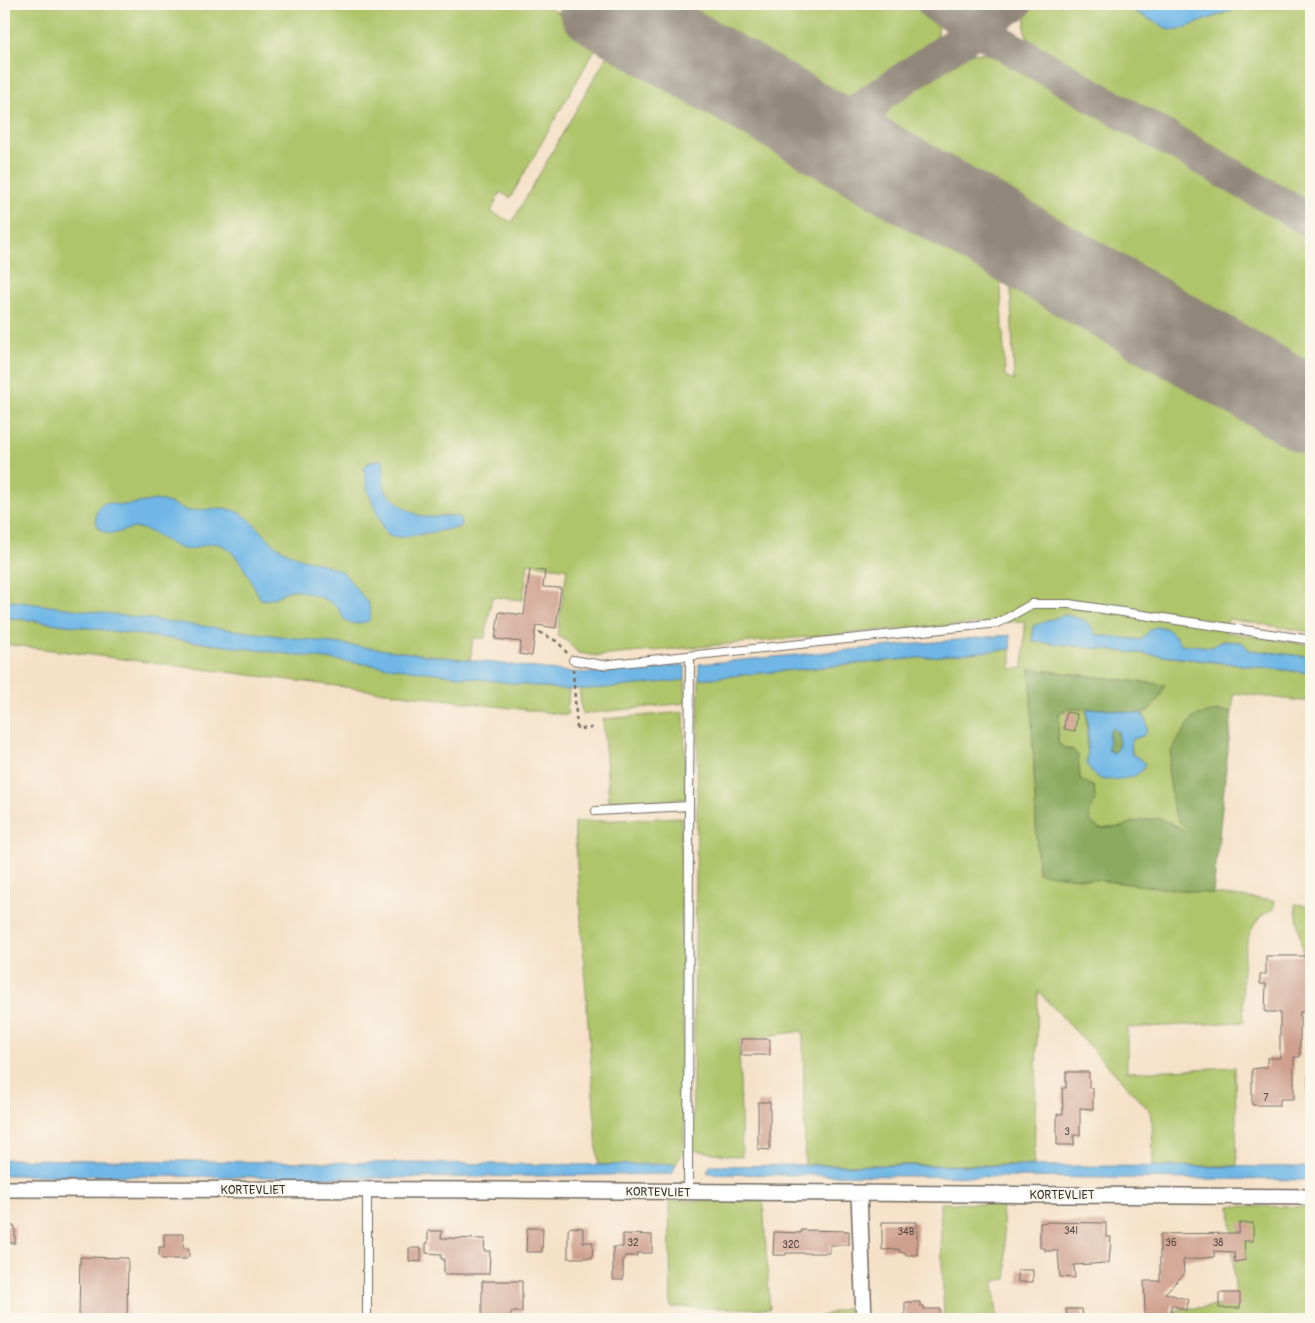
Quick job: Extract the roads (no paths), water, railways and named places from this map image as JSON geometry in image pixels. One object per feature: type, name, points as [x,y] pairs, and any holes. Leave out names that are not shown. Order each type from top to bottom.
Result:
[{"type":"street","name":"KORTEVLIET","points":[[4,1189],[1311,1196]]},
{"type":"street","points":[[860,1194],[864,1319]]},
{"type":"lane","points":[[573,660],[602,665],[998,623],[1032,604],[1069,604],[1311,640]]},
{"type":"lane","points":[[688,1192],[690,656]]},
{"type":"lane","points":[[596,811],[689,806]]},
{"type":"lane","points":[[367,1190],[367,1319]]},
{"type":"water","points":[[1121,4],[1248,4],[1179,30],[1170,30]]},
{"type":"water","points":[[382,460],[386,491],[406,509],[425,517],[447,516],[460,518],[461,526],[404,537],[391,537],[385,532],[368,492],[364,467],[370,462]]},
{"type":"water","points":[[155,500],[167,502],[188,511],[224,508],[236,511],[247,517],[276,546],[302,559],[320,563],[343,572],[368,603],[371,613],[369,621],[359,623],[347,622],[336,606],[330,602],[318,596],[297,590],[287,591],[271,599],[261,599],[245,570],[230,550],[224,546],[208,544],[193,549],[183,549],[144,529],[134,528],[117,533],[109,533],[97,525],[97,512],[103,504],[125,505]]},
{"type":"water","points":[[4,600],[569,672],[593,673],[681,665],[685,666],[685,680],[605,688],[557,689],[4,617]]},
{"type":"water","points":[[1065,615],[1084,620],[1096,635],[1142,640],[1152,629],[1162,627],[1172,633],[1181,644],[1212,647],[1222,641],[1242,642],[1249,650],[1311,657],[1311,673],[1033,641],[1033,626]]},
{"type":"water","points":[[1010,635],[1011,649],[699,679],[699,664]]},
{"type":"water","points":[[1087,709],[1105,709],[1142,714],[1147,724],[1146,733],[1131,740],[1132,755],[1145,763],[1143,769],[1128,778],[1103,780],[1093,774],[1087,764]],"holes":[[[1113,728],[1118,732],[1119,743],[1114,753],[1108,750],[1109,731]]]},
{"type":"water","points":[[4,1159],[598,1165],[676,1164],[672,1174],[398,1178],[4,1175]]},
{"type":"water","points":[[710,1166],[1311,1167],[1311,1180],[714,1174],[707,1172]]}]
